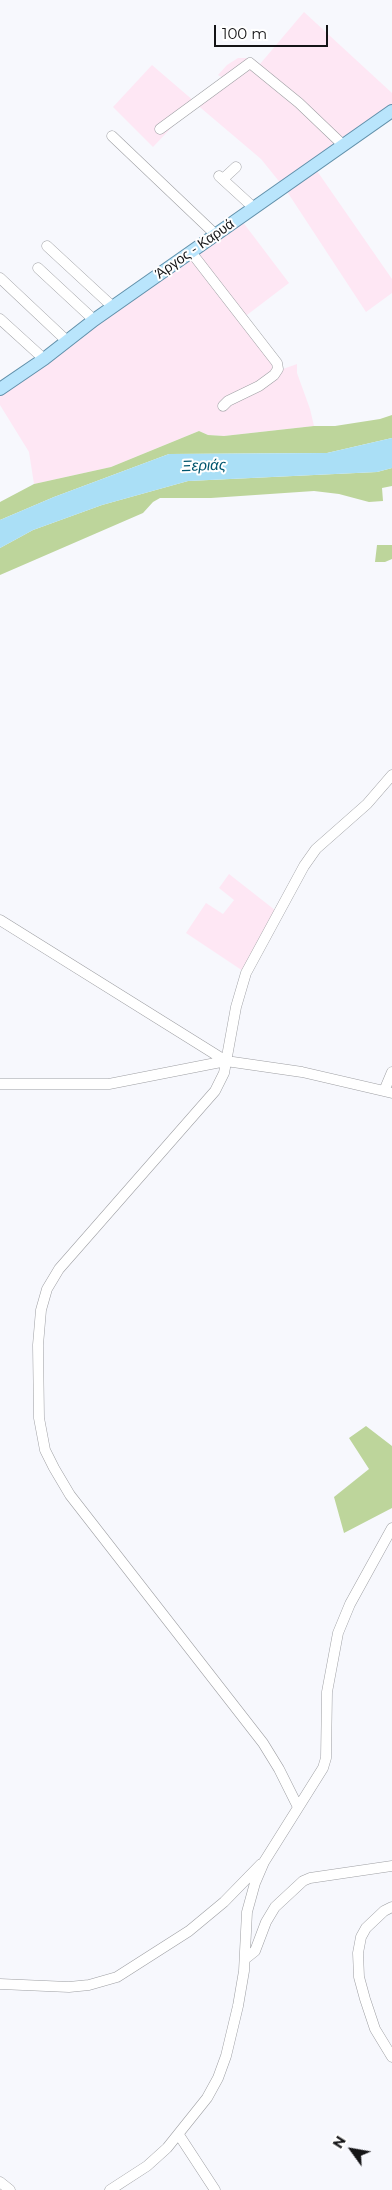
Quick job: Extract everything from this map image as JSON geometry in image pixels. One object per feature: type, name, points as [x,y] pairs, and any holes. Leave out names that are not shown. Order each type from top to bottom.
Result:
[{"type":"main road","name":"Άργος - Καρυά","points":[[0,389],[44,359],[94,320],[392,111]]},
{"type":"street","points":[[160,129],[250,63],[299,103],[343,145]]},
{"type":"street","points":[[112,136],[216,234]]},
{"type":"street","points":[[236,166],[221,178],[254,208]]},
{"type":"street","points":[[47,246],[113,307]]},
{"type":"street","points":[[191,252],[278,363],[278,368],[274,375],[259,386],[228,401],[223,406]]},
{"type":"street","points":[[38,268],[94,320]]},
{"type":"street","points":[[0,278],[67,341]]},
{"type":"street","points":[[0,319],[44,359]]},
{"type":"street","points":[[298,1807],[279,1769],[263,1743],[70,1495],[46,1450],[39,1418],[38,1345],[41,1310],[51,1282],[70,1255],[210,1098],[220,1082],[226,1062],[235,1015],[246,974],[304,866],[316,849],[367,804],[392,775]]},
{"type":"street","points":[[0,920],[226,1062]]},
{"type":"street","points":[[0,1084],[109,1084],[226,1062],[302,1072],[388,1092],[392,1072]]},
{"type":"street","points":[[110,2190],[147,2166],[179,2135],[207,2098],[222,2067],[234,2027],[245,1959],[247,1912],[255,1883],[264,1862],[316,1782],[326,1758],[328,1692],[338,1633],[350,1604],[392,1528]]},
{"type":"street","points":[[0,1984],[70,1987],[117,1977],[189,1931],[224,1902],[264,1862]]},
{"type":"street","points":[[245,1959],[255,1951],[266,1922],[276,1907],[303,1881],[310,1878],[392,1866]]},
{"type":"street","points":[[392,1907],[384,1911],[366,1928],[361,1938],[358,1953],[359,1977],[364,1999],[380,2040],[392,2056]]},
{"type":"street","points":[[179,2135],[215,2190]]},
{"type":"street","points":[[0,2182],[10,2190]]},
{"type":"shaded area","points":[[304,12],[392,93],[392,109],[282,185],[261,159],[195,103],[153,147],[113,107],[152,65],[195,102],[223,78],[218,75],[227,65],[238,58],[252,58],[260,64]]},
{"type":"shaded area","points":[[315,168],[392,279],[392,293],[366,312],[286,190]]},
{"type":"shaded area","points":[[239,217],[289,283],[243,318],[283,369],[297,364],[297,373],[314,426],[224,436],[208,435],[199,431],[111,467],[34,484],[29,452],[0,405],[0,387]]},
{"type":"shaded area","points":[[229,874],[280,914],[246,973],[186,933],[206,903],[223,914],[234,900],[219,888]]},
{"type":"green space","points":[[392,415],[392,438],[327,453],[169,454],[54,497],[0,520],[0,502],[34,484],[111,467],[199,431],[208,435],[224,436],[314,426],[335,426],[380,419]]},
{"type":"green space","points":[[392,468],[392,486],[382,488],[383,501],[369,502],[339,494],[314,491],[211,498],[160,498],[153,502],[143,513],[0,575],[0,548],[33,530],[102,505],[188,481],[377,472]]},
{"type":"green space","points":[[377,545],[392,545],[392,559],[385,562],[375,562]]},
{"type":"green space","points":[[366,1426],[392,1446],[392,1508],[344,1533],[334,1497],[369,1469],[349,1438]]},
{"type":"water","name":"Ξεριάς","points":[[392,438],[392,468],[377,472],[188,481],[102,505],[33,530],[0,548],[0,520],[54,497],[169,454],[327,453]]}]
